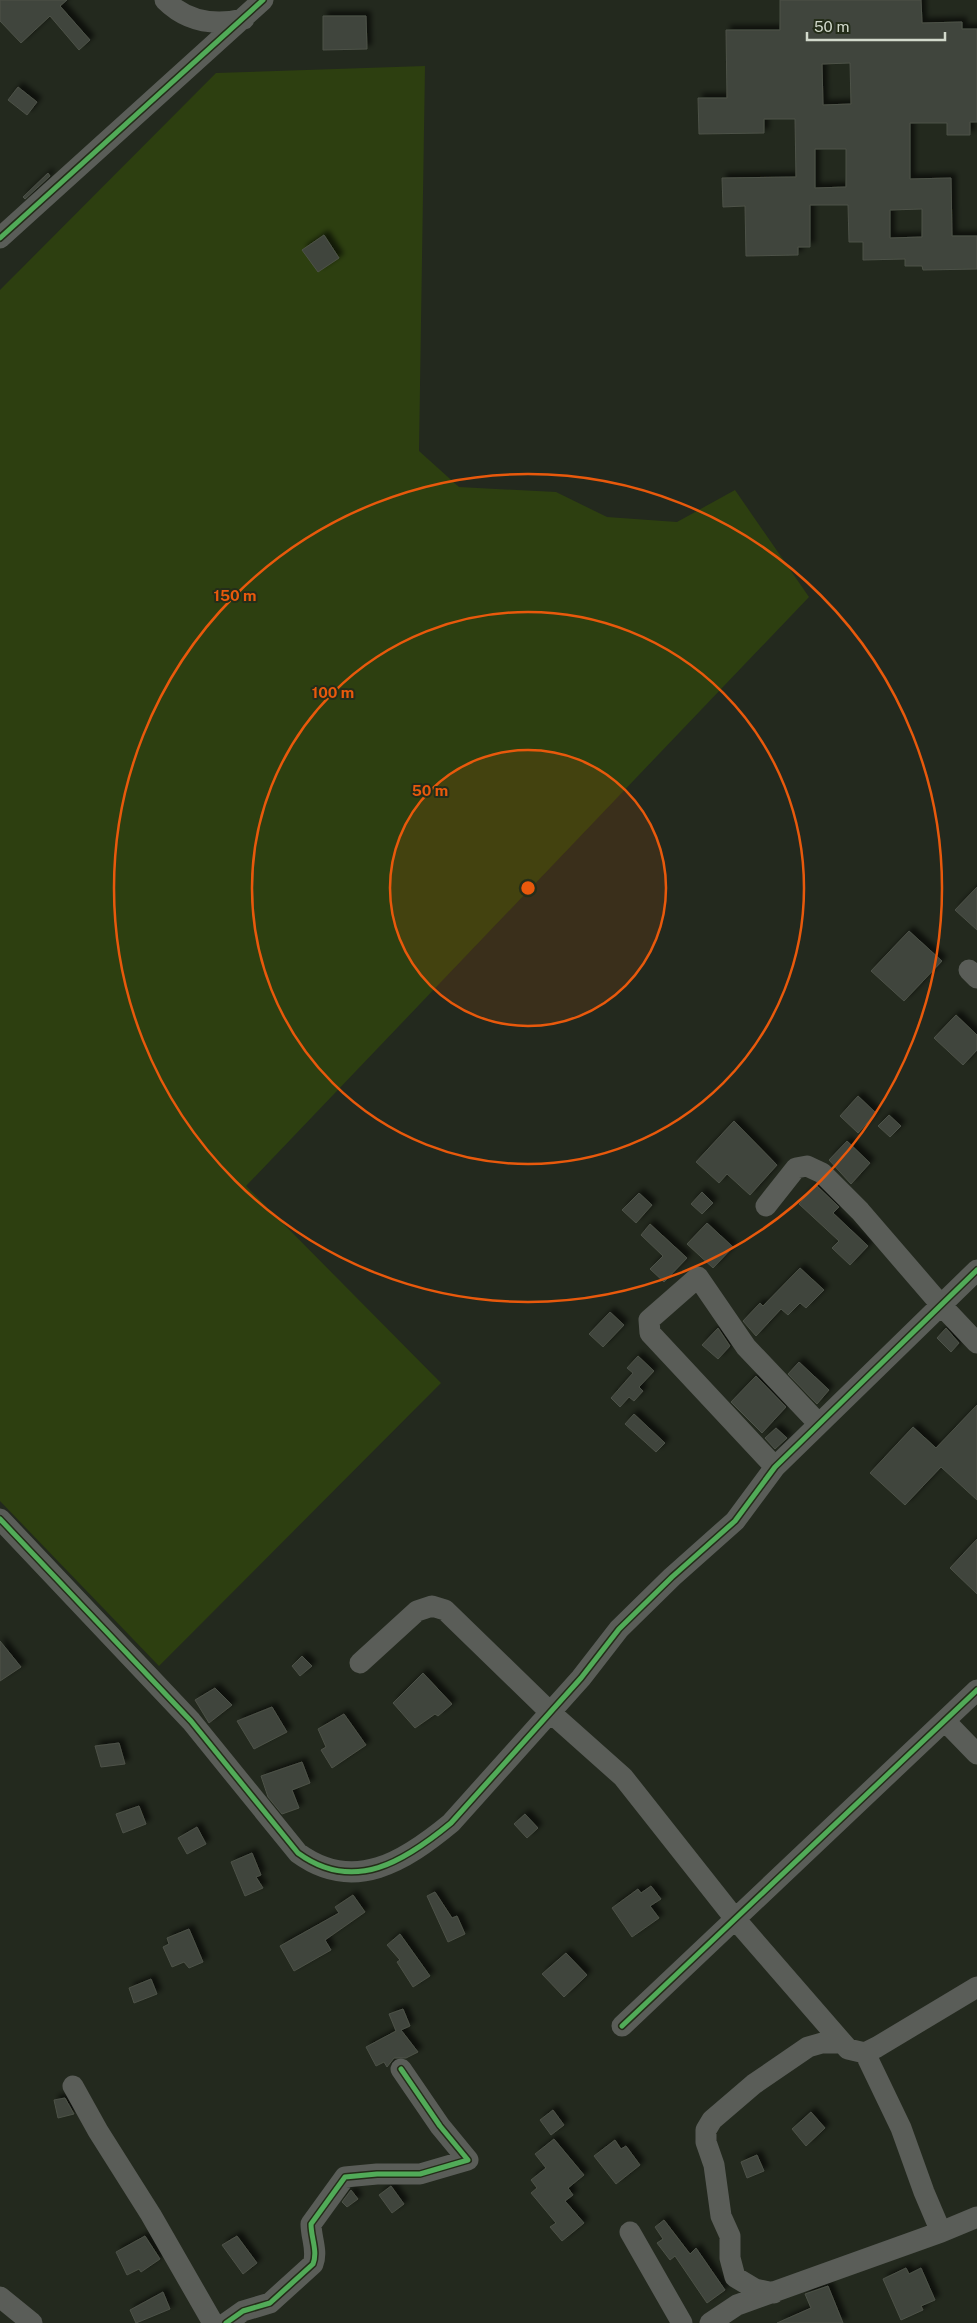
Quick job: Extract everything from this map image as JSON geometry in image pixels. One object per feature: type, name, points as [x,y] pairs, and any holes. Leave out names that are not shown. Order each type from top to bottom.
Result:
[{"type":"street","points":[[165,0],[186,16],[208,22],[225,23],[244,19]]},
{"type":"street","points":[[0,238],[263,0]]},
{"type":"street","points":[[766,1206],[796,1168],[808,1166],[822,1173],[860,1211],[940,1305],[977,1343]]},
{"type":"street","points":[[0,1519],[185,1714],[286,1841],[298,1853],[314,1865],[334,1872],[363,1873],[377,1868],[428,1842],[451,1822],[472,1801],[581,1678],[619,1629],[672,1577],[735,1521],[775,1467],[977,1270]]},
{"type":"street","points":[[775,1467],[650,1333],[649,1320],[698,1276],[746,1347],[818,1423]]},
{"type":"street","points":[[360,1663],[417,1612],[432,1606],[444,1610],[550,1712],[623,1776],[736,1920],[842,2043],[857,2052],[865,2053],[931,2016],[977,1987]]},
{"type":"street","points":[[622,2026],[977,1690]]},
{"type":"street","points":[[945,1722],[977,1754]]},
{"type":"street","points":[[774,2293],[755,2289],[735,2277],[730,2258],[730,2236],[721,2216],[714,2165],[706,2142],[706,2130],[712,2120],[754,2084],[808,2047],[822,2043],[842,2043]]},
{"type":"street","points":[[865,2053],[901,2128],[917,2175],[941,2232]]},
{"type":"street","points":[[226,2323],[243,2311],[270,2302],[313,2264],[316,2254],[311,2233],[312,2224],[345,2177],[377,2174],[420,2174],[468,2160],[440,2126],[401,2068]]},
{"type":"street","points":[[73,2086],[98,2131],[151,2215],[213,2323]]},
{"type":"street","points":[[710,2323],[737,2305],[941,2232],[977,2217]]},
{"type":"street","points":[[630,2232],[682,2323]]},
{"type":"street","points":[[0,2297],[32,2323]]},
{"type":"green space","points":[[425,66],[419,451],[459,487],[556,492],[607,517],[677,522],[735,490],[809,597],[246,1186],[441,1383],[159,1666],[0,1501],[0,290],[216,73]]},
{"type":"building","points":[[0,0],[67,0],[60,6],[90,40],[79,50],[50,16],[21,43],[0,21]]},
{"type":"building","points":[[780,0],[921,0],[922,23],[962,22],[962,29],[977,29],[977,122],[970,122],[970,135],[947,135],[947,123],[910,123],[910,179],[951,178],[952,236],[977,236],[977,269],[923,270],[922,266],[905,266],[905,259],[863,260],[863,242],[849,242],[848,205],[810,205],[810,247],[798,247],[798,255],[746,256],[745,206],[723,207],[722,178],[796,177],[795,119],[764,119],[764,133],[699,134],[698,98],[727,98],[726,30],[780,30]],"holes":[[[850,63],[851,104],[823,105],[822,64]],[[815,149],[846,149],[846,187],[815,188]],[[922,209],[922,237],[890,238],[890,210]]]},
{"type":"building","points":[[323,16],[366,16],[367,49],[323,50]]},
{"type":"building","points":[[18,87],[37,102],[27,115],[8,100]]},
{"type":"building","points":[[48,173],[50,176],[25,199],[23,197]]},
{"type":"building","points":[[324,235],[339,258],[318,272],[302,250]]},
{"type":"building","points":[[977,887],[977,930],[955,910]]},
{"type":"building","points":[[909,931],[942,961],[904,1001],[871,971]]},
{"type":"building","points":[[956,1015],[977,1035],[977,1050],[963,1065],[934,1038]]},
{"type":"building","points":[[858,1096],[876,1113],[858,1133],[840,1116]]},
{"type":"building","points":[[889,1115],[901,1126],[890,1137],[878,1126]]},
{"type":"building","points":[[734,1121],[777,1165],[750,1195],[727,1174],[719,1183],[696,1162]]},
{"type":"building","points":[[847,1141],[870,1163],[851,1184],[829,1160]]},
{"type":"building","points":[[816,1185],[839,1207],[833,1213],[868,1246],[850,1265],[832,1248],[839,1241],[799,1204]]},
{"type":"building","points":[[702,1192],[713,1203],[702,1214],[691,1204]]},
{"type":"building","points":[[639,1193],[652,1205],[636,1223],[622,1210]]},
{"type":"building","points":[[707,1223],[733,1247],[713,1268],[687,1244]]},
{"type":"building","points":[[650,1224],[687,1258],[664,1282],[650,1269],[663,1256],[641,1235]]},
{"type":"building","points":[[800,1268],[824,1290],[806,1308],[800,1303],[788,1315],[781,1309],[756,1336],[743,1321],[760,1303],[763,1306]]},
{"type":"building","points":[[610,1312],[624,1325],[603,1347],[589,1334]]},
{"type":"building","points":[[718,1328],[730,1346],[718,1359],[702,1345]]},
{"type":"building","points":[[946,1328],[959,1343],[951,1352],[937,1338]]},
{"type":"building","points":[[638,1356],[654,1371],[639,1387],[643,1391],[634,1401],[629,1397],[620,1407],[611,1398],[633,1373],[627,1368]]},
{"type":"building","points":[[799,1362],[829,1390],[817,1404],[788,1374]]},
{"type":"building","points":[[756,1376],[786,1407],[762,1433],[731,1402]]},
{"type":"building","points":[[977,1405],[977,1500],[941,1467],[905,1505],[870,1473],[913,1427],[936,1448]]},
{"type":"building","points":[[634,1414],[665,1443],[656,1452],[625,1424]]},
{"type":"building","points":[[776,1428],[787,1438],[775,1449],[765,1438]]},
{"type":"building","points":[[977,1539],[977,1594],[950,1568]]},
{"type":"building","points":[[0,1641],[21,1667],[0,1681]]},
{"type":"building","points":[[302,1656],[312,1666],[300,1676],[292,1666]]},
{"type":"building","points":[[423,1673],[452,1704],[438,1716],[435,1714],[415,1728],[393,1703]]},
{"type":"building","points":[[215,1688],[232,1705],[209,1723],[195,1700]]},
{"type":"building","points":[[272,1707],[287,1732],[254,1749],[237,1721]]},
{"type":"building","points":[[344,1714],[366,1745],[332,1768],[321,1750],[326,1747],[318,1729]]},
{"type":"building","points":[[119,1743],[125,1764],[101,1767],[95,1746]]},
{"type":"building","points":[[302,1762],[310,1783],[292,1790],[299,1808],[282,1814],[268,1797],[261,1776]]},
{"type":"building","points":[[139,1806],[146,1824],[123,1833],[116,1814]]},
{"type":"building","points":[[525,1814],[538,1828],[527,1838],[514,1824]]},
{"type":"building","points":[[197,1827],[206,1844],[187,1854],[178,1838]]},
{"type":"building","points":[[252,1853],[261,1875],[256,1877],[263,1888],[245,1896],[231,1862]]},
{"type":"building","points":[[651,1886],[661,1899],[650,1906],[659,1918],[632,1937],[612,1908],[638,1889],[641,1893]]},
{"type":"building","points":[[435,1892],[452,1918],[457,1916],[465,1934],[448,1942],[427,1896]]},
{"type":"building","points":[[353,1895],[365,1912],[325,1940],[331,1950],[294,1971],[280,1946],[339,1913],[335,1907]]},
{"type":"building","points":[[189,1929],[203,1962],[189,1968],[184,1962],[172,1967],[163,1947],[169,1944],[167,1938]]},
{"type":"building","points":[[400,1934],[430,1976],[413,1987],[397,1962],[400,1960],[387,1945]]},
{"type":"building","points":[[566,1953],[587,1975],[564,1997],[542,1974]]},
{"type":"building","points":[[151,1979],[157,1994],[134,2003],[129,1988]]},
{"type":"building","points":[[403,2009],[410,2026],[401,2030],[418,2052],[406,2058],[394,2058],[387,2067],[384,2062],[376,2066],[366,2047],[396,2031],[389,2014]]},
{"type":"building","points":[[65,2098],[74,2114],[58,2118],[54,2100]]},
{"type":"building","points":[[553,2110],[564,2125],[551,2135],[540,2120]]},
{"type":"building","points":[[811,2112],[825,2128],[806,2146],[792,2129]]},
{"type":"building","points":[[554,2139],[584,2175],[568,2188],[573,2195],[565,2201],[584,2223],[562,2241],[550,2227],[556,2223],[531,2193],[537,2188],[531,2180],[546,2168],[535,2154]]},
{"type":"building","points":[[615,2140],[621,2149],[626,2146],[640,2165],[616,2184],[594,2156]]},
{"type":"building","points":[[757,2155],[764,2171],[747,2178],[741,2162]]},
{"type":"building","points":[[391,2186],[404,2204],[392,2213],[379,2195]]},
{"type":"building","points":[[351,2190],[358,2199],[347,2207],[342,2202]]},
{"type":"building","points":[[664,2220],[690,2254],[696,2248],[725,2290],[707,2303],[675,2256],[670,2260],[657,2243],[663,2239],[655,2227]]},
{"type":"building","points":[[145,2236],[160,2259],[141,2272],[139,2269],[127,2275],[116,2252]]},
{"type":"building","points":[[237,2236],[257,2263],[243,2274],[222,2245]]},
{"type":"building","points":[[906,2268],[909,2274],[921,2268],[935,2300],[921,2306],[923,2310],[901,2320],[883,2279]]},
{"type":"building","points":[[828,2286],[843,2323],[777,2323],[811,2308],[805,2294]]},
{"type":"building","points":[[163,2292],[170,2309],[136,2323],[130,2310]]},
{"type":"cycle path","points":[[0,238],[263,0]]},
{"type":"cycle path","points":[[0,1519],[191,1721],[298,1853],[319,1865],[339,1871],[359,1872],[378,1868],[416,1849],[451,1823],[581,1678],[619,1629],[672,1577],[735,1521],[775,1467],[977,1270]]},
{"type":"cycle path","points":[[622,2026],[977,1690]]},
{"type":"cycle path","points":[[226,2323],[243,2311],[270,2303],[313,2264],[315,2249],[311,2224],[345,2177],[377,2174],[420,2174],[468,2160],[440,2126],[401,2069]]}]
